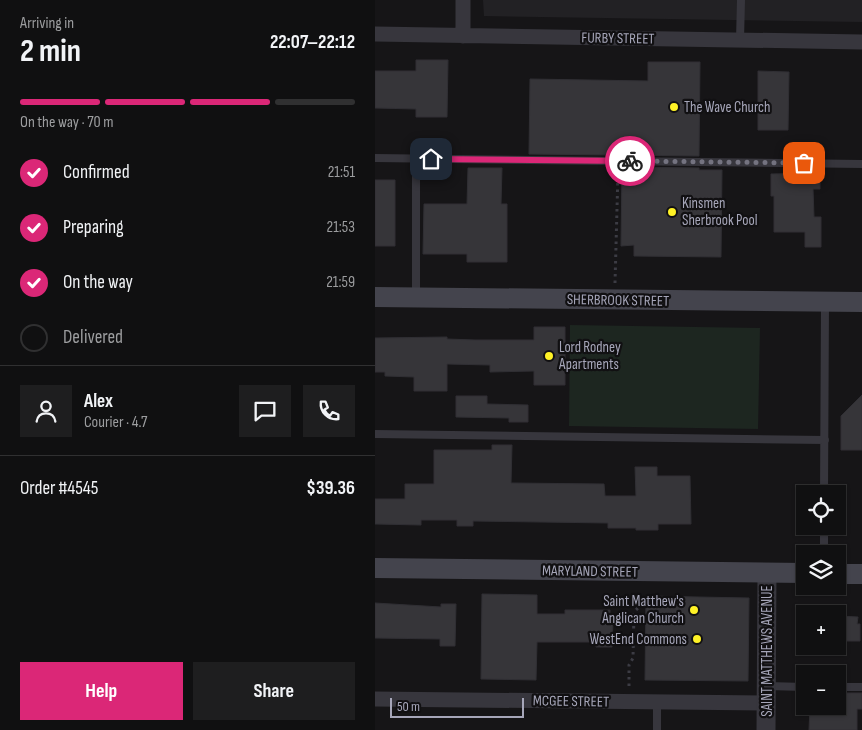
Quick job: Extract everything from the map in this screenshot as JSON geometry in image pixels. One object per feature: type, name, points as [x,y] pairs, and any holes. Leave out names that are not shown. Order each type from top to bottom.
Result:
[{"type":"main road","name":"SHERBROOK STREET","points":[[375,297],[862,302]]},
{"type":"main road","name":"MARYLAND STREET","points":[[375,568],[796,573]]},
{"type":"main road","points":[[846,574],[862,574]]},
{"type":"street","points":[[463,0],[463,36]]},
{"type":"street","name":"FURBY STREET","points":[[375,34],[862,42]]},
{"type":"street","name":"SAINT MATTHEWS AVENUE","points":[[766,730],[767,573]]},
{"type":"street","name":"MCGEE STREET","points":[[375,699],[657,702],[766,695]]},
{"type":"lane","points":[[741,0],[741,40]]},
{"type":"lane","points":[[375,158],[862,164]]},
{"type":"lane","points":[[416,298],[417,177]]},
{"type":"lane","points":[[825,302],[825,485]]},
{"type":"lane","points":[[375,434],[825,440]]},
{"type":"lane","points":[[846,687],[862,687]]},
{"type":"lane","points":[[766,695],[796,689]]},
{"type":"lane","points":[[657,702],[657,730]]},
{"type":"path","points":[[615,300],[618,161]]},
{"type":"path","points":[[629,702],[629,664],[633,658],[634,612],[639,607],[637,592]]},
{"type":"shaded area","points":[[483,0],[862,0],[862,22],[484,16]]},
{"type":"shaded area","points":[[570,325],[760,328],[758,429],[569,426]]},
{"type":"building","points":[[416,60],[448,60],[447,117],[416,117],[416,109],[375,108],[375,71],[416,71]]},
{"type":"building","points":[[648,62],[700,62],[699,156],[529,154],[530,79],[648,81]]},
{"type":"building","points":[[758,71],[789,72],[788,130],[758,130]]},
{"type":"building","name":"Kinsmen Sherbrook Pool","points":[[622,167],[722,170],[721,257],[634,256],[634,245],[621,246]]},
{"type":"building","points":[[468,168],[502,168],[501,204],[507,204],[507,262],[467,262],[467,254],[423,254],[424,204],[467,204]]},
{"type":"building","points":[[820,173],[820,189],[813,189],[814,217],[821,217],[821,247],[805,247],[805,232],[774,232],[774,196],[771,196],[771,174]]},
{"type":"building","points":[[375,180],[395,180],[395,246],[375,246]]},
{"type":"building","points":[[534,327],[565,327],[565,385],[534,385],[534,371],[490,372],[490,365],[447,364],[447,391],[414,391],[414,377],[385,376],[385,372],[375,372],[375,338],[447,337],[447,339],[475,340],[534,340]]},
{"type":"building","points":[[862,395],[862,450],[841,450],[841,416]]},
{"type":"building","points":[[456,396],[487,396],[487,404],[528,405],[528,422],[509,422],[509,418],[456,417]]},
{"type":"building","points":[[492,445],[512,445],[511,483],[604,484],[605,496],[636,496],[635,467],[657,467],[657,476],[690,476],[691,524],[658,524],[658,530],[636,530],[636,528],[608,528],[608,523],[473,521],[473,526],[457,526],[457,520],[421,520],[421,525],[375,524],[375,499],[405,499],[405,484],[434,484],[434,450],[492,450]]},
{"type":"building","points":[[482,594],[537,595],[537,614],[565,614],[565,610],[610,610],[610,618],[613,619],[612,647],[596,647],[596,642],[537,642],[536,680],[481,679]]},
{"type":"building","name":"WestEnd Commons","points":[[646,596],[749,598],[748,681],[645,680]]},
{"type":"building","points":[[375,603],[441,607],[441,604],[456,604],[455,646],[440,646],[440,639],[375,638]]},
{"type":"building","points":[[846,616],[858,617],[857,624],[860,624],[860,641],[846,641]]},
{"type":"building","points":[[846,693],[862,693],[862,709],[857,709],[857,730],[809,730],[810,715],[846,715]]},
{"type":"way so far","points":[[630,161],[804,163]]},
{"type":"place","name":"The Wave Church","points":[[674,107]]},
{"type":"place","name":"Kinsmen Sherbrook Pool","points":[[672,212]]},
{"type":"place","name":"Lord Rodney Apartments","points":[[549,356]]},
{"type":"place","name":"Saint Matthew's Anglican Church","points":[[694,610]]},
{"type":"place","name":"WestEnd Commons","points":[[697,639]]},
{"type":"route","points":[[431,159],[630,161]]}]
